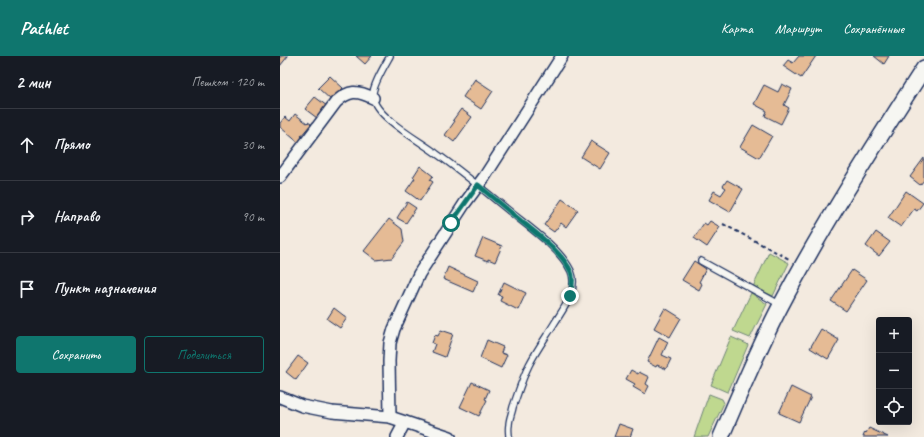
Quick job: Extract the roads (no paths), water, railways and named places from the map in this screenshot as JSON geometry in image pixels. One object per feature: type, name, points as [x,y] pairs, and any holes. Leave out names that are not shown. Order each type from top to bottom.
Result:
[{"type":"main road","points":[[721,437],[752,364],[802,266],[864,162],[924,68]]},
{"type":"street","points":[[390,417],[389,352],[394,329],[418,274],[562,56]]},
{"type":"street","points":[[280,177],[336,102],[349,93],[354,92],[363,93],[373,98]]},
{"type":"street","points":[[280,397],[302,406],[332,412],[390,417],[450,437]]},
{"type":"street","points":[[397,437],[405,422]]},
{"type":"lane","points":[[390,56],[375,86],[373,98],[379,110],[395,124],[478,185],[550,245],[565,262],[572,277],[572,289],[569,300],[529,365],[520,383],[509,424],[509,437]]},
{"type":"lane","points":[[701,261],[781,306]]}]
